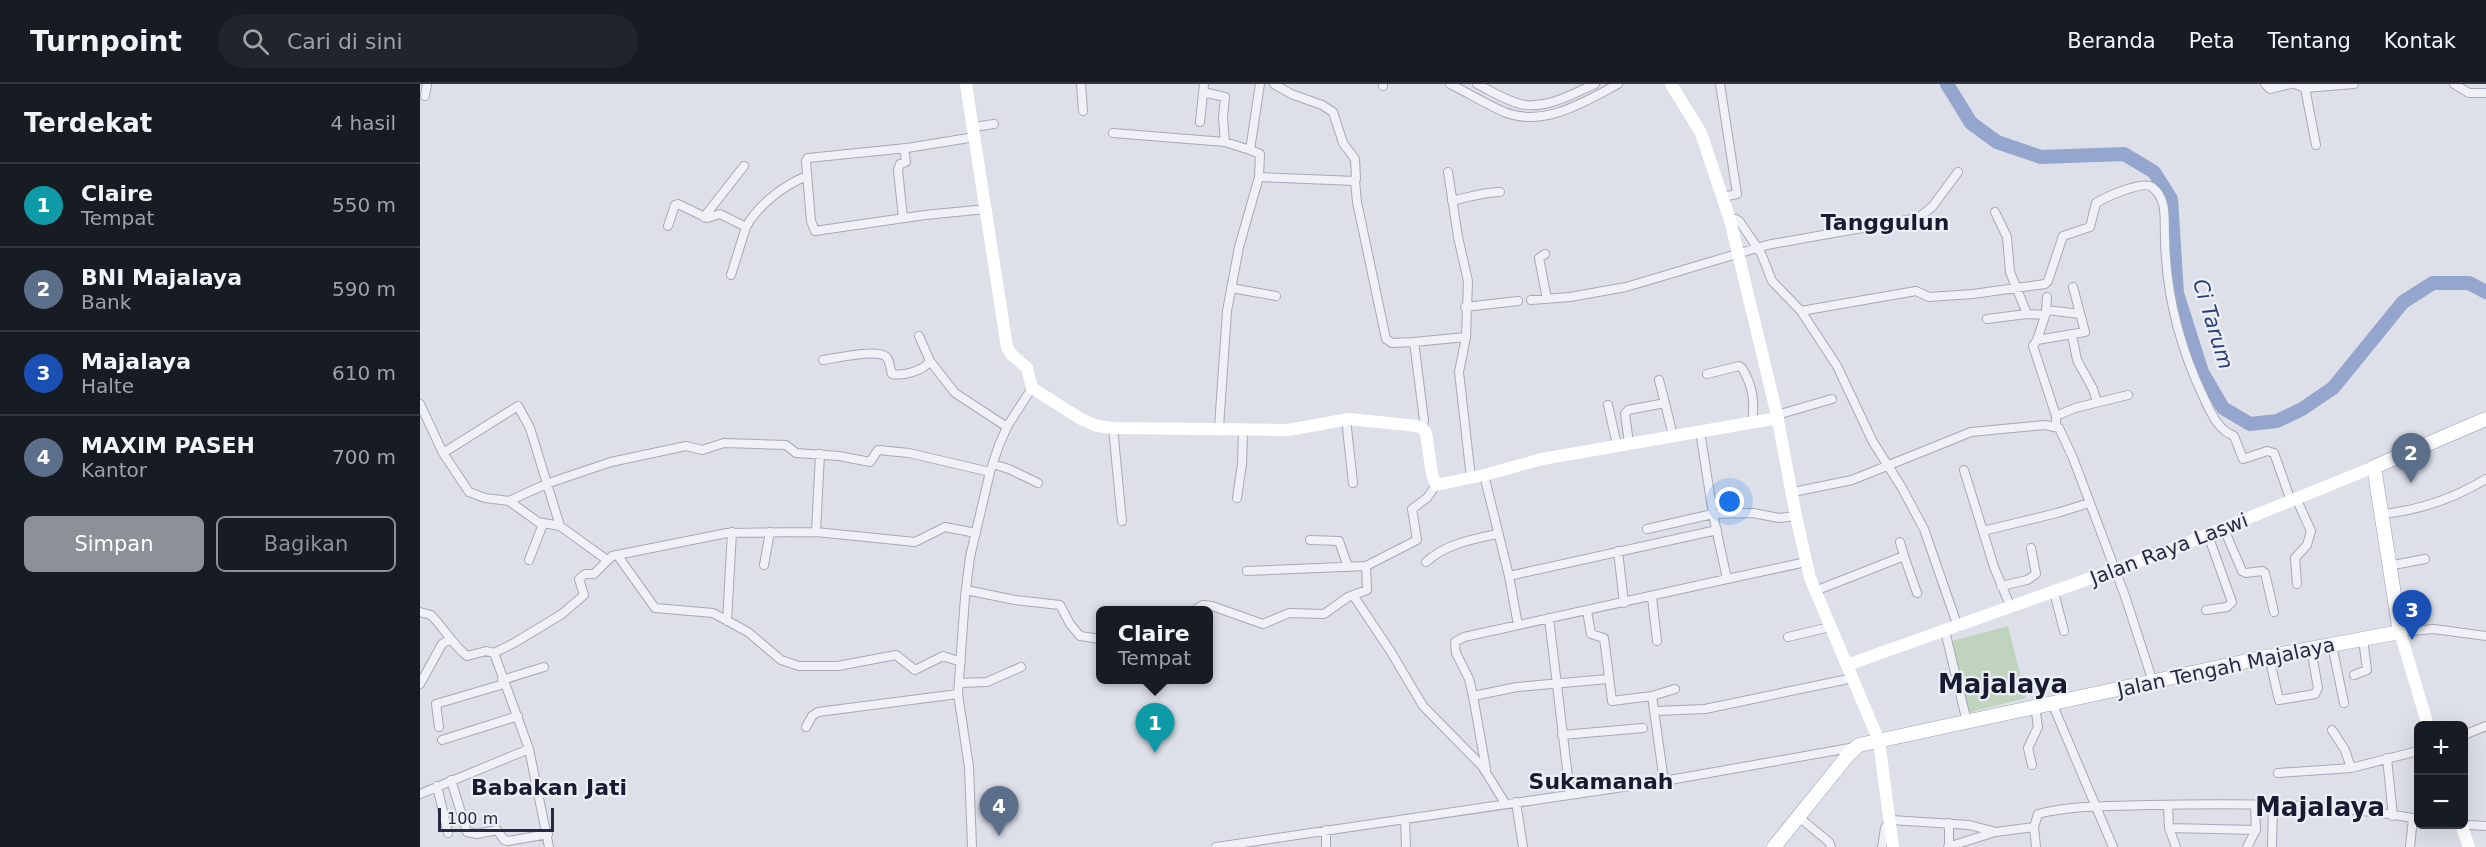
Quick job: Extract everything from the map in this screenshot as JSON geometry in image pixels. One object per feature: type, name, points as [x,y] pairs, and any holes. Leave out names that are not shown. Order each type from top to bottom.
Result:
[{"type":"main road","points":[[966,84],[975,132],[1004,339],[1011,354],[1027,368],[1032,388],[1081,419],[1097,426],[1288,430],[1346,419],[1362,419],[1422,428],[1426,433],[1432,474],[1436,485],[1477,477],[1542,459],[1758,422],[1778,416]]},
{"type":"main road","points":[[1673,85],[1701,134],[1730,220],[1778,416],[1793,492],[1796,563],[1815,591],[1823,629],[1847,665],[1877,742],[1891,820],[1893,847]]},
{"type":"main road","name":"Jalan Raya Laswi","points":[[1847,665],[2115,571],[2224,529],[2486,420]]},
{"type":"main road","points":[[2374,467],[2400,632],[2427,721]]},
{"type":"main road","name":"Jalan Tengah Majalaya","points":[[1857,746],[2035,706],[2400,632]]},
{"type":"main road","points":[[1780,845],[1857,746]]},
{"type":"main road","points":[[2460,829],[2469,847]]},
{"type":"street","points":[[425,96],[427,84]]},
{"type":"street","points":[[1081,84],[1083,111]]},
{"type":"street","points":[[1250,150],[1260,84]]},
{"type":"street","points":[[1274,84],[1333,112],[1343,143],[1355,159],[1357,202],[1386,339],[1392,343],[1466,337]]},
{"type":"street","points":[[1450,84],[1504,112],[1521,115],[1579,104],[1607,87]]},
{"type":"street","points":[[1477,84],[1520,104],[1547,110],[1562,99],[1595,84]]},
{"type":"street","points":[[1720,84],[1737,194],[1723,197]]},
{"type":"street","points":[[2265,84],[2270,89],[2293,84],[2305,88],[2354,84]]},
{"type":"street","points":[[2454,84],[2474,94],[2486,93]]},
{"type":"street","points":[[1200,122],[1204,88],[1225,97],[1224,142]]},
{"type":"street","points":[[2305,88],[2316,145]]},
{"type":"street","points":[[986,209],[815,231],[811,221],[807,159],[904,148],[975,132],[994,124]]},
{"type":"street","points":[[1113,133],[1224,142],[1260,154],[1259,177],[1239,247],[1231,288],[1224,345],[1220,428]]},
{"type":"street","points":[[903,218],[898,170],[900,164],[906,162],[904,148]]},
{"type":"street","points":[[704,217],[744,166]]},
{"type":"street","points":[[1448,172],[1468,281],[1465,308],[1466,337],[1459,372],[1477,477],[1509,576],[1518,625]]},
{"type":"street","points":[[1531,300],[1626,287],[1758,248],[1918,218],[1932,207],[1958,172]]},
{"type":"street","points":[[731,275],[746,227],[761,207],[783,189],[807,176]]},
{"type":"street","points":[[1259,177],[1356,181]]},
{"type":"street","points":[[1801,311],[1913,292],[1929,297],[2047,283],[2063,237],[2090,227],[2096,203],[2138,185],[2151,186],[2163,201],[2166,267],[2178,331],[2187,362],[2212,417],[2225,432],[2235,438],[2243,459],[2266,451],[2274,453],[2310,531],[2307,545],[2295,558],[2297,584]]},
{"type":"street","points":[[1452,201],[1482,195],[1486,192],[1500,192]]},
{"type":"street","points":[[668,226],[676,204],[680,204],[708,219],[720,214],[746,227]]},
{"type":"street","points":[[1995,212],[2008,242],[2008,261],[2027,314]]},
{"type":"street","points":[[1730,220],[1738,220],[1758,248],[1772,281],[1801,311],[1837,366],[1873,442],[1924,529],[1958,627]]},
{"type":"street","points":[[1545,254],[1539,258],[1547,299]]},
{"type":"street","points":[[2037,340],[2085,332],[2073,287]]},
{"type":"street","points":[[1231,288],[1276,296]]},
{"type":"street","points":[[2047,297],[2045,313],[2033,349],[2056,416],[2056,426]]},
{"type":"street","points":[[1465,308],[1518,301]]},
{"type":"street","points":[[1987,319],[2045,313],[2050,309],[2080,314]]},
{"type":"street","points":[[2072,335],[2077,360],[2093,389],[2097,402]]},
{"type":"street","points":[[919,336],[930,361],[955,393],[1007,426]]},
{"type":"street","points":[[1414,342],[1424,420],[1422,428]]},
{"type":"street","points":[[823,360],[869,353],[885,355],[892,374],[899,375],[924,368],[930,361]]},
{"type":"street","points":[[1707,374],[1740,366],[1743,368],[1753,392],[1758,422]]},
{"type":"street","points":[[1659,380],[1673,436]]},
{"type":"street","points":[[972,847],[969,767],[958,694],[966,590],[976,533],[992,468],[1007,426],[1032,388]]},
{"type":"street","points":[[2056,416],[2097,402],[2128,395]]},
{"type":"street","points":[[1778,416],[1832,399]]},
{"type":"street","points":[[1623,444],[1627,411],[1665,403]]},
{"type":"street","points":[[420,404],[443,453],[469,492],[485,498],[509,501],[534,520],[543,524],[560,526],[607,560]]},
{"type":"street","points":[[1608,405],[1623,444]]},
{"type":"street","points":[[443,453],[518,406],[530,428],[560,526]]},
{"type":"street","points":[[1346,419],[1353,483]]},
{"type":"street","points":[[1793,492],[1835,485],[1971,432],[2056,426],[2061,430],[2115,571],[2153,682]]},
{"type":"street","points":[[1113,428],[1122,521]]},
{"type":"street","points":[[1237,498],[1242,464],[1243,429]]},
{"type":"street","points":[[1700,431],[1713,514],[1727,579]]},
{"type":"street","points":[[509,501],[546,484],[625,459],[686,446],[702,450],[722,444],[786,445],[796,453],[820,454],[870,462],[878,450],[896,451],[1009,469],[1038,483]]},
{"type":"street","points":[[816,531],[820,454]]},
{"type":"street","points":[[1964,470],[2001,586],[2011,608]]},
{"type":"street","points":[[2383,514],[2433,506],[2461,495],[2486,479]]},
{"type":"street","points":[[1247,571],[1366,566],[1417,540],[1412,509],[1427,498],[1436,485]]},
{"type":"street","points":[[1983,531],[2089,503]]},
{"type":"street","points":[[1647,529],[1713,514],[1754,513],[1779,518],[1794,516]]},
{"type":"street","points":[[529,560],[543,524]]},
{"type":"street","points":[[420,612],[431,615],[449,640],[467,656],[486,651],[494,653],[562,615],[584,595],[579,579],[585,574],[594,574],[607,560],[666,544],[732,532],[816,531],[915,542],[945,527],[976,533]]},
{"type":"street","points":[[2224,529],[2244,573],[2262,571],[2265,573],[2274,612]]},
{"type":"street","points":[[1509,576],[1717,530]]},
{"type":"street","points":[[727,621],[732,532]]},
{"type":"street","points":[[764,565],[770,532]]},
{"type":"street","points":[[1426,562],[1434,555],[1456,544],[1497,534]]},
{"type":"street","points":[[2206,610],[2227,606],[2232,602],[2208,535]]},
{"type":"street","points":[[1310,540],[1339,541],[1348,567]]},
{"type":"street","points":[[1900,542],[1917,593]]},
{"type":"street","points":[[2001,586],[2027,580],[2036,574],[2031,548]]},
{"type":"street","points":[[1618,551],[1624,603]]},
{"type":"street","points":[[618,556],[655,608],[713,613],[748,632],[781,660],[799,666],[838,666],[896,655],[915,670],[943,656],[961,662]]},
{"type":"street","points":[[1815,591],[1904,556]]},
{"type":"street","points":[[2388,566],[2425,559]]},
{"type":"street","points":[[1487,773],[1473,696],[1469,679],[1456,653],[1456,639],[1796,563]]},
{"type":"street","points":[[1213,606],[1263,624],[1288,614],[1324,614],[1353,595],[1368,589],[1366,566]]},
{"type":"street","points":[[966,590],[1015,600],[1060,604],[1078,634],[1096,638]]},
{"type":"street","points":[[2055,592],[2064,631]]},
{"type":"street","points":[[1353,595],[1423,706],[1468,750],[1487,773],[1505,803]]},
{"type":"street","points":[[1652,597],[1657,641]]},
{"type":"street","points":[[1587,611],[1591,634],[1604,638],[1612,701],[1652,696],[1675,689]]},
{"type":"street","points":[[1549,618],[1570,794]]},
{"type":"street","points":[[1788,637],[1823,629]]},
{"type":"street","points":[[2400,632],[2434,629],[2486,636]]},
{"type":"street","points":[[1945,631],[1967,722]]},
{"type":"street","points":[[2354,675],[2367,668],[2363,639]]},
{"type":"street","points":[[420,684],[442,644],[449,640]]},
{"type":"street","points":[[2332,645],[2344,703]]},
{"type":"street","points":[[2269,657],[2279,700],[2315,694],[2318,690],[2311,649]]},
{"type":"street","points":[[494,653],[529,749],[549,847]]},
{"type":"street","points":[[439,727],[435,704],[544,667]]},
{"type":"street","points":[[959,683],[987,682],[1022,667]]},
{"type":"street","points":[[1656,711],[1705,710],[1853,678]]},
{"type":"street","points":[[1473,696],[1506,689],[1608,679]]},
{"type":"street","points":[[806,728],[812,716],[818,712],[958,694]]},
{"type":"street","points":[[1652,696],[1656,711],[1664,781]]},
{"type":"street","points":[[2052,703],[2113,847]]},
{"type":"street","points":[[2032,765],[2028,748],[2038,727],[2035,706]]},
{"type":"street","points":[[442,740],[518,716]]},
{"type":"street","points":[[2468,733],[2486,726]]},
{"type":"street","points":[[1562,735],[1643,728]]},
{"type":"street","points":[[2332,730],[2345,750],[2351,768]]},
{"type":"street","points":[[1216,847],[1244,845],[1326,830],[1664,781],[1857,746]]},
{"type":"street","points":[[420,794],[529,749]]},
{"type":"street","points":[[2278,773],[2351,768],[2414,752]]},
{"type":"street","points":[[2386,758],[2393,816]]},
{"type":"street","points":[[451,780],[467,832],[477,834],[497,830],[508,842],[548,834]]},
{"type":"street","points":[[437,786],[448,833]]},
{"type":"street","points":[[1516,802],[1523,847]]},
{"type":"street","points":[[2168,805],[2169,828],[2176,847]]},
{"type":"street","points":[[2036,847],[2034,827],[2040,813],[2096,806],[2273,806],[2337,809],[2414,818]]},
{"type":"street","points":[[2247,847],[2256,830],[2256,806]]},
{"type":"street","points":[[2272,847],[2273,806]]},
{"type":"street","points":[[1800,818],[1829,842],[1831,847]]},
{"type":"street","points":[[1405,820],[1406,847]]},
{"type":"street","points":[[1882,847],[1885,828],[1891,820],[1969,825],[1996,832]]},
{"type":"street","points":[[1949,823],[1948,846],[1996,832],[2034,827]]},
{"type":"street","points":[[2468,825],[2486,826]]},
{"type":"street","points":[[2169,828],[2256,830]]},
{"type":"street","points":[[2410,847],[2414,828]]},
{"type":"street","points":[[1326,830],[1326,847]]},
{"type":"green space","points":[[2008,626],[2026,698],[1967,713],[1948,642]]},
{"type":"waterway","name":"Ci Tarum","points":[[1947,84],[1971,123],[1997,142],[2041,157],[2124,154],[2154,172],[2171,199],[2177,293],[2202,372],[2223,408],[2250,424],[2277,421],[2302,409],[2333,388],[2403,302],[2433,283],[2469,283],[2486,292]]},
{"type":"place","name":"BNI Majalaya","points":[[2411,483]]},
{"type":"place","name":"Majalaya","points":[[2412,640]]},
{"type":"place","name":"Claire","points":[[1155,753]]},
{"type":"place","name":"MAXIM PASEH","points":[[999,836]]},
{"type":"district","name":"Tanggulun","points":[[1885,222]]},
{"type":"district","name":"Majalaya","points":[[2003,684]]},
{"type":"district","name":"Sukamanah","points":[[1601,781]]},
{"type":"district","name":"Babakan Jati","points":[[549,787]]},
{"type":"district","name":"Majalaya","points":[[2320,807]]}]
